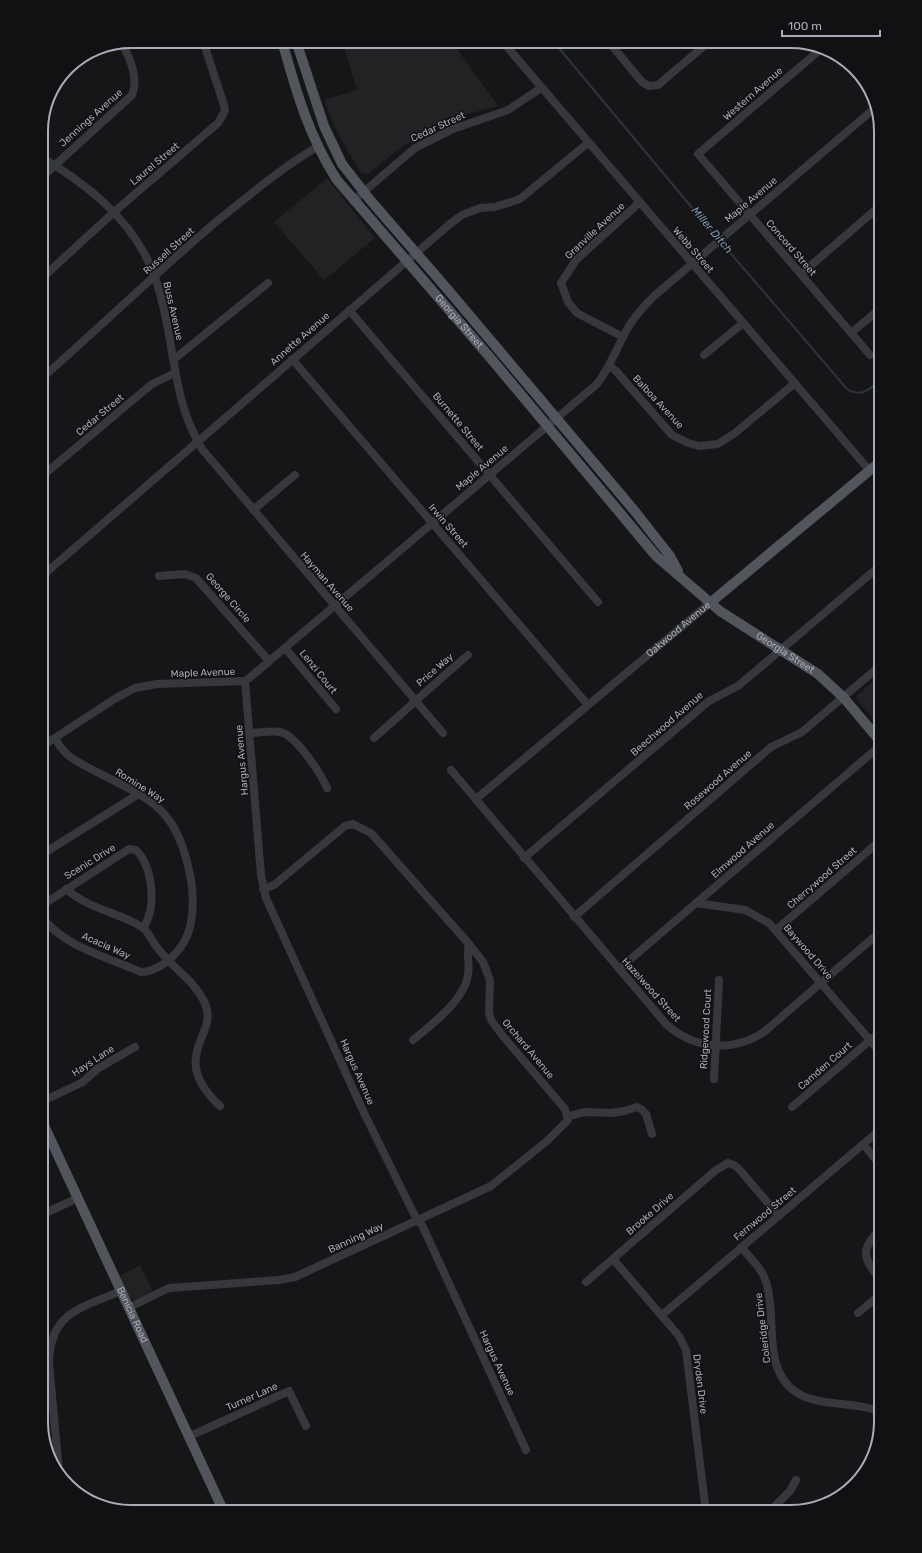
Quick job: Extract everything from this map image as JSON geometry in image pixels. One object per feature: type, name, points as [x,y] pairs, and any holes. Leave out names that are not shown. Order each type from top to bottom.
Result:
[{"type":"main road","name":"Georgia Street","points":[[284,48],[297,93],[317,147],[337,180],[353,201],[547,426],[656,556],[680,575],[710,603],[818,674],[843,697],[874,734]]},
{"type":"main road","name":"Georgia Street","points":[[298,48],[330,142],[342,164],[363,191],[557,418],[666,550],[680,575]]},
{"type":"main road","name":"Oakwood Avenue","points":[[710,603],[874,467]]},
{"type":"main road","name":"Benicia Road","points":[[48,1134],[221,1505]]},
{"type":"street","name":"Laurel Street","points":[[48,273],[114,212],[218,123],[225,111],[215,74],[206,48]]},
{"type":"street","name":"Webb Street","points":[[508,48],[870,471]]},
{"type":"street","points":[[614,48],[642,82],[649,86],[658,85],[702,48]]},
{"type":"street","name":"Jennings Avenue","points":[[48,172],[132,95],[136,83],[124,49]]},
{"type":"street","name":"Western Avenue","points":[[698,154],[818,52]]},
{"type":"street","name":"Cedar Street","points":[[353,201],[415,148],[453,129],[508,110],[541,88]]},
{"type":"street","name":"Maple Avenue","points":[[48,742],[116,698],[135,688],[157,684],[245,681],[596,384],[610,366],[623,337],[639,311],[716,243],[871,111]]},
{"type":"street","name":"Annette Avenue","points":[[48,571],[292,359],[462,215],[480,208],[495,207],[520,199],[588,143]]},
{"type":"street","name":"Russell Street","points":[[48,373],[154,277],[162,268],[261,185],[317,147]]},
{"type":"street","name":"Concord Street","points":[[698,154],[870,355]]},
{"type":"street","name":"Buss Avenue","points":[[48,161],[86,186],[114,212],[137,241],[150,265],[159,289],[169,336],[174,373],[184,409],[198,442]]},
{"type":"street","name":"Granville Avenue","points":[[623,337],[577,313],[568,302],[561,283],[576,260],[639,203]]},
{"type":"street","points":[[801,274],[874,212]]},
{"type":"street","points":[[173,360],[268,283]]},
{"type":"street","name":"Burnette Street","points":[[349,310],[598,602]]},
{"type":"street","points":[[851,333],[874,314]]},
{"type":"street","points":[[704,355],[743,322]]},
{"type":"street","name":"Irwin Street","points":[[292,359],[588,706]]},
{"type":"street","name":"Balboa Avenue","points":[[610,366],[616,370],[672,434],[688,443],[699,446],[718,444],[735,433],[795,383]]},
{"type":"street","name":"Cedar Street","points":[[48,471],[152,384],[174,373]]},
{"type":"street","name":"Hayman Avenue","points":[[198,442],[253,510],[443,733]]},
{"type":"street","points":[[253,510],[295,474]]},
{"type":"street","name":"Beechwood Avenue","points":[[524,858],[708,701],[738,686],[874,571]]},
{"type":"street","name":"George Circle","points":[[159,576],[185,574],[196,578],[269,662]]},
{"type":"street","name":"Oakwood Avenue","points":[[476,799],[710,603]]},
{"type":"street","name":"Lenzi Court","points":[[285,648],[336,709]]},
{"type":"street","name":"Price Way","points":[[374,738],[416,702],[422,694],[468,655]]},
{"type":"street","name":"Rosewood Avenue","points":[[574,917],[771,747],[802,732],[874,672]]},
{"type":"street","name":"Hargus Avenue","points":[[245,681],[263,889],[273,915],[364,1113],[417,1220],[422,1225],[526,1450]]},
{"type":"street","points":[[250,733],[274,732],[286,734],[321,775],[327,788]]},
{"type":"street","name":"Romine Way","points":[[55,738],[67,756],[158,808],[171,823],[184,854],[191,883],[192,906],[187,937],[181,948],[168,961]]},
{"type":"street","name":"Elmwood Avenue","points":[[619,970],[874,752]]},
{"type":"street","name":"Hazelwood Street","points":[[451,770],[619,970],[675,1032],[697,1044],[716,1046],[742,1043],[752,1040],[764,1032],[874,937]]},
{"type":"street","points":[[48,851],[137,795]]},
{"type":"street","name":"Orchard Avenue","points":[[263,889],[274,885],[345,826],[354,824],[371,833],[469,944],[483,962],[490,980],[489,1014],[491,1020],[502,1035],[566,1109],[568,1120]]},
{"type":"street","name":"Cherrywood Street","points":[[776,930],[874,846]]},
{"type":"street","name":"Scenic Drive","points":[[48,901],[66,889],[129,849],[136,850],[143,860],[149,878],[151,896],[150,913],[143,928],[95,908],[66,889]]},
{"type":"street","name":"Baywood Drive","points":[[696,903],[745,910],[769,923],[874,1044]]},
{"type":"street","name":"Acacia Way","points":[[48,925],[62,937],[141,972],[149,972],[168,961]]},
{"type":"street","points":[[143,928],[168,961],[175,966],[196,991],[206,1007],[206,1031],[196,1056],[196,1065],[204,1089],[220,1106]]},
{"type":"street","points":[[413,1040],[446,1013],[459,994],[468,975],[467,952],[469,944]]},
{"type":"street","name":"Ridgewood Court","points":[[714,1079],[719,980]]},
{"type":"street","name":"Camden Court","points":[[792,1107],[874,1037]]},
{"type":"street","name":"Hays Lane","points":[[48,1099],[83,1082],[97,1069],[134,1046]]},
{"type":"street","points":[[568,1120],[594,1111],[612,1113],[624,1112],[637,1107],[646,1114],[652,1134]]},
{"type":"street","name":"Banning Way","points":[[128,1308],[169,1288],[279,1280],[295,1277],[474,1195],[497,1182],[568,1120]]},
{"type":"street","name":"Fernwood Street","points":[[662,1315],[874,1135]]},
{"type":"street","points":[[863,1144],[874,1157]]},
{"type":"street","name":"Brooke Drive","points":[[586,1282],[716,1170],[728,1164],[734,1165],[739,1169],[779,1216]]},
{"type":"street","points":[[48,1212],[78,1198]]},
{"type":"street","points":[[874,1235],[871,1238],[866,1250],[868,1263],[874,1271]]},
{"type":"street","name":"Coleridge Drive","points":[[741,1247],[758,1266],[769,1291],[774,1356],[779,1372],[788,1386],[805,1397],[874,1409]]},
{"type":"street","name":"Dryden Drive","points":[[613,1259],[679,1336],[686,1350],[705,1505]]},
{"type":"street","points":[[58,1461],[49,1363],[54,1332],[70,1314],[121,1291]]},
{"type":"street","points":[[858,1313],[874,1300]]},
{"type":"street","name":"Turner Lane","points":[[188,1437],[289,1391],[306,1426]]},
{"type":"street","points":[[776,1505],[790,1491],[796,1480]]},
{"type":"shaded area","points":[[344,48],[456,48],[498,106],[471,113],[430,129],[399,149],[368,174],[360,172],[335,128],[324,100],[357,90]]},
{"type":"shaded area","points":[[327,178],[375,238],[324,280],[274,222]]},
{"type":"shaded area","points":[[874,681],[874,720],[855,697]]},
{"type":"shaded area","points":[[140,1265],[153,1292],[136,1301],[129,1297],[120,1276]]},
{"type":"waterway","name":"Miller Ditch","points":[[559,48],[718,239]]},
{"type":"waterway","name":"Miller Ditch","points":[[721,242],[847,389],[857,393],[865,391],[874,385]]}]
